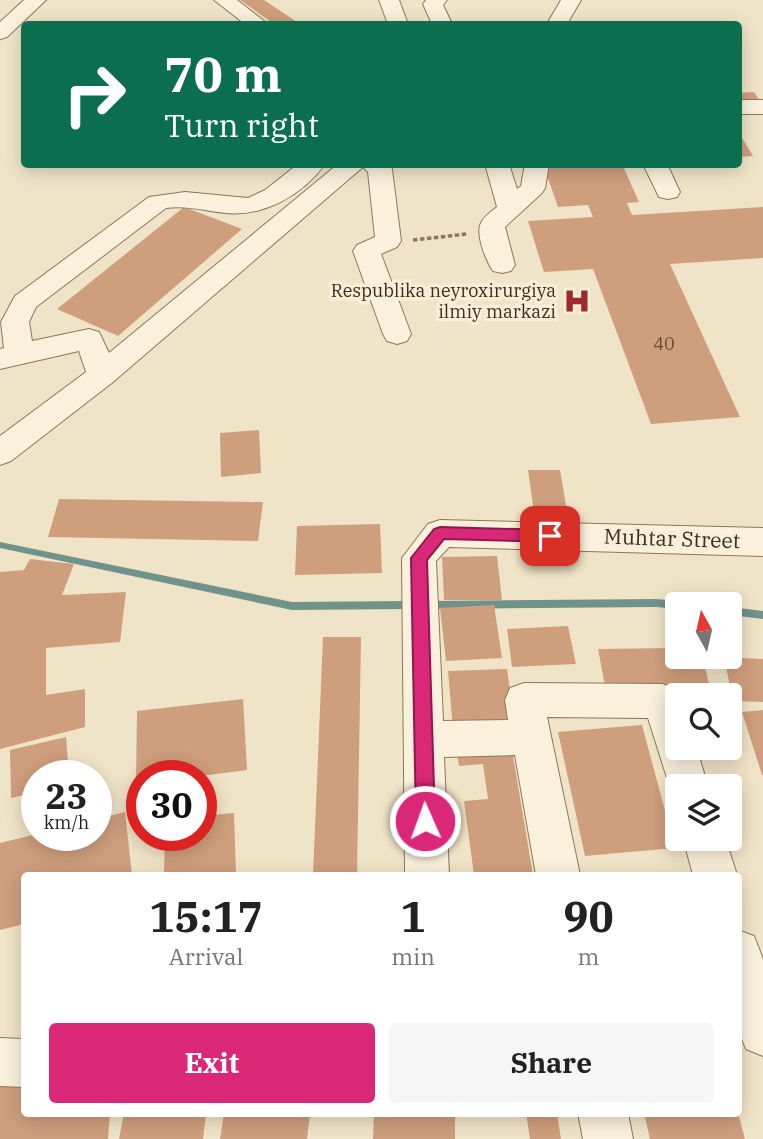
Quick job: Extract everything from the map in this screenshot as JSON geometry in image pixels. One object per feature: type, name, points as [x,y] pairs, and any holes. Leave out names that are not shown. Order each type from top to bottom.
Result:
[{"type":"street","points":[[0,33],[36,0]]},
{"type":"street","points":[[224,0],[254,21]]},
{"type":"street","points":[[389,0],[397,21]]},
{"type":"street","points":[[437,0],[433,4],[441,21]]},
{"type":"street","points":[[559,21],[571,0]]},
{"type":"street","points":[[742,107],[763,107]]},
{"type":"street","points":[[102,375],[89,339],[10,356],[15,322],[25,302],[158,202],[184,198],[233,206],[253,205],[271,198],[308,168]]},
{"type":"street","points":[[0,453],[102,375],[348,168]]},
{"type":"street","points":[[378,168],[388,241],[366,251],[397,334]]},
{"type":"street","points":[[498,168],[510,207]]},
{"type":"street","points":[[502,265],[492,225],[533,188],[536,168]]},
{"type":"street","points":[[657,168],[668,192]]},
{"type":"street","name":"Muhtar Street","points":[[423,740],[419,567],[440,533],[763,542]]},
{"type":"street","points":[[557,872],[524,700],[663,701],[684,774]]},
{"type":"street","points":[[427,872],[423,740],[531,737]]},
{"type":"street","points":[[708,851],[714,872]]},
{"type":"street","points":[[742,965],[763,1032]]},
{"type":"street","points":[[0,1062],[21,1063]]},
{"type":"street","points":[[604,1117],[608,1139]]},
{"type":"path","points":[[388,241],[492,232]]},
{"type":"building","points":[[240,0],[264,0],[296,21],[270,21]]},
{"type":"building","points":[[754,92],[760,101],[742,102],[742,93]]},
{"type":"building","points":[[742,138],[753,156],[742,157]]},
{"type":"building","points":[[544,168],[624,168],[639,202],[627,203],[632,215],[763,207],[763,258],[670,264],[740,417],[651,424],[593,269],[544,272],[528,221],[593,217],[588,205],[558,207]]},
{"type":"building","points":[[184,207],[242,229],[118,336],[57,309]]},
{"type":"building","points":[[259,430],[261,473],[221,477],[220,433]]},
{"type":"building","points":[[528,470],[560,470],[567,511],[534,512]]},
{"type":"building","points":[[59,499],[263,502],[258,541],[48,537]]},
{"type":"building","points":[[380,524],[382,573],[295,575],[297,526]]},
{"type":"building","points":[[497,556],[502,600],[444,600],[442,557]]},
{"type":"building","points":[[30,559],[74,564],[62,595],[126,592],[120,642],[46,648],[46,695],[85,689],[85,727],[0,749],[0,572],[24,570]]},
{"type":"building","points":[[494,605],[502,658],[446,661],[440,608]]},
{"type":"building","points":[[568,626],[576,664],[512,667],[507,629]]},
{"type":"building","points":[[323,637],[361,637],[357,872],[313,872]]},
{"type":"building","points":[[665,648],[665,669],[705,669],[709,683],[665,683],[665,695],[607,696],[598,649]]},
{"type":"building","points":[[742,658],[763,659],[763,702],[742,701],[742,683],[729,683],[726,669],[742,669]]},
{"type":"building","points":[[507,669],[515,727],[453,729],[448,671]]},
{"type":"building","points":[[243,699],[247,770],[217,774],[217,760],[136,760],[137,711]]},
{"type":"building","points":[[763,710],[763,775],[762,775],[742,712]]},
{"type":"building","points":[[642,725],[665,811],[665,849],[585,856],[558,732]]},
{"type":"building","points":[[66,737],[68,760],[21,760],[21,796],[11,798],[10,750]]},
{"type":"building","points":[[511,744],[532,872],[474,872],[464,801],[488,799],[483,764],[459,766],[456,748]]},
{"type":"building","points":[[125,812],[126,851],[129,851],[132,872],[21,872],[21,925],[0,930],[0,843],[21,838],[21,851],[112,851],[112,815]]},
{"type":"building","points":[[234,813],[236,872],[164,872],[165,851],[217,851],[217,815]]},
{"type":"building","points":[[0,1076],[21,1078],[21,1117],[110,1117],[108,1139],[0,1139]]},
{"type":"building","points":[[123,1117],[206,1117],[203,1139],[119,1139]]},
{"type":"building","points":[[223,1117],[310,1117],[307,1139],[220,1139]]},
{"type":"building","points":[[374,1117],[455,1117],[455,1139],[373,1139]]},
{"type":"building","points":[[527,1117],[558,1117],[561,1139],[530,1139]]},
{"type":"building","points":[[645,1117],[739,1117],[745,1139],[650,1139]]},
{"type":"waterway","points":[[0,545],[292,606],[412,605]]},
{"type":"waterway","points":[[426,605],[665,604]]},
{"type":"waterway","points":[[742,612],[763,615]]},
{"type":"place","name":"Respublika neyroxirurgiya ilmiy markazi","points":[[577,301]]},
{"type":"route","points":[[425,821],[419,558],[440,533],[550,536]]}]
